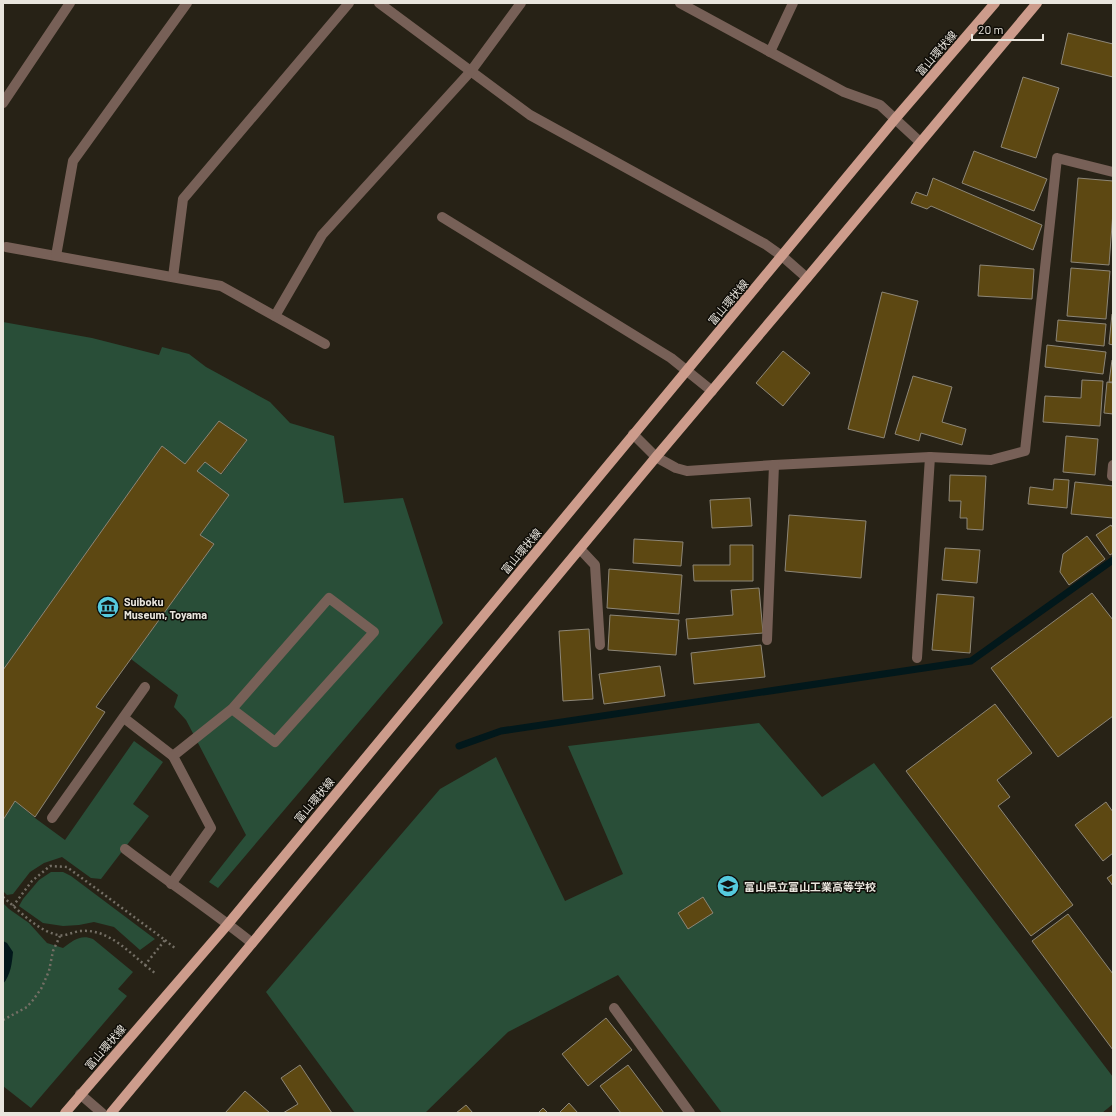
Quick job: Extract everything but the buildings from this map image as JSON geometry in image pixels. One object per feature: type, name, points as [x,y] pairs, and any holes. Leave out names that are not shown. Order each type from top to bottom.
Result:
[{"type":"main road","name":"富山環状線","points":[[65,1113],[228,924],[895,119],[995,3]]},
{"type":"main road","points":[[111,1113],[656,457],[1036,3]]},
{"type":"street","points":[[3,103],[70,3]]},
{"type":"street","points":[[56,256],[73,162],[187,3]]},
{"type":"street","points":[[173,277],[183,199],[349,3]]},
{"type":"street","points":[[379,3],[530,115],[765,244],[782,256],[807,278]]},
{"type":"street","points":[[275,316],[322,235],[471,71],[521,3]]},
{"type":"street","points":[[680,3],[844,92],[880,105],[920,142]]},
{"type":"street","points":[[770,52],[793,3]]},
{"type":"street","points":[[633,434],[656,457],[676,468],[687,471],[930,457],[991,460],[1025,451],[1056,158],[1113,172]]},
{"type":"street","points":[[442,217],[671,358],[712,391]]},
{"type":"street","points":[[6,247],[221,286],[325,344]]},
{"type":"street","points":[[917,658],[930,457]]},
{"type":"street","points":[[1112,476],[1113,464]]},
{"type":"street","points":[[767,640],[774,465]]},
{"type":"street","points":[[580,549],[595,566],[600,645]]},
{"type":"street","points":[[173,756],[232,709],[328,598],[374,632],[275,742],[232,709]]},
{"type":"street","points":[[52,818],[145,687]]},
{"type":"street","points":[[124,718],[173,756],[211,828],[171,884]]},
{"type":"street","points":[[125,849],[252,943]]},
{"type":"street","points":[[614,1008],[690,1113]]},
{"type":"street","points":[[80,1094],[102,1113]]},
{"type":"path","points":[[13,906],[32,881],[50,866],[67,867],[176,949]]},
{"type":"path","points":[[3,897],[40,928],[60,936],[82,930],[97,932],[114,939],[156,974]]},
{"type":"path","points":[[3,1020],[27,1007],[41,989],[49,971],[53,951],[60,936]]},
{"type":"path","points":[[145,965],[165,940]]},
{"type":"green space","points":[[3,322],[92,338],[159,355],[162,347],[189,354],[206,367],[270,402],[290,423],[334,436],[344,503],[403,498],[443,623],[218,888],[209,882],[246,835],[186,720],[174,707],[178,695],[131,659],[214,544],[200,535],[229,495],[197,471],[205,462],[222,474],[247,440],[185,464],[162,446],[3,670]]},
{"type":"green space","name":"富山県立富山工業高等学校","points":[[759,723],[822,797],[874,763],[1113,1077],[1113,1104],[1102,1113],[722,1113],[618,975],[508,1032],[425,1113],[355,1113],[266,992],[440,789],[496,757],[565,901],[623,874],[568,746]]},
{"type":"green space","points":[[134,741],[163,762],[133,804],[149,816],[101,879],[91,878],[62,857],[44,863],[30,872],[13,894],[7,895],[3,891],[3,820],[15,801],[65,840]]},
{"type":"green space","points":[[51,872],[63,872],[71,876],[155,939],[140,950],[114,927],[94,922],[63,926],[43,923],[19,906],[39,880]]},
{"type":"green space","points":[[3,903],[29,923],[47,943],[63,948],[80,938],[84,937],[93,939],[133,972],[118,989],[127,996],[31,1108],[3,1086]]},
{"type":"water","points":[[3,941],[7,943],[13,952],[12,964],[3,984]]},
{"type":"waterway","points":[[459,746],[501,731],[971,661],[1113,560]]},
{"type":"place","name":"Suiboku Museum, Toyama","points":[[108,607]]},
{"type":"place","name":"富山県立富山工業高等学校","points":[[728,886]]}]
